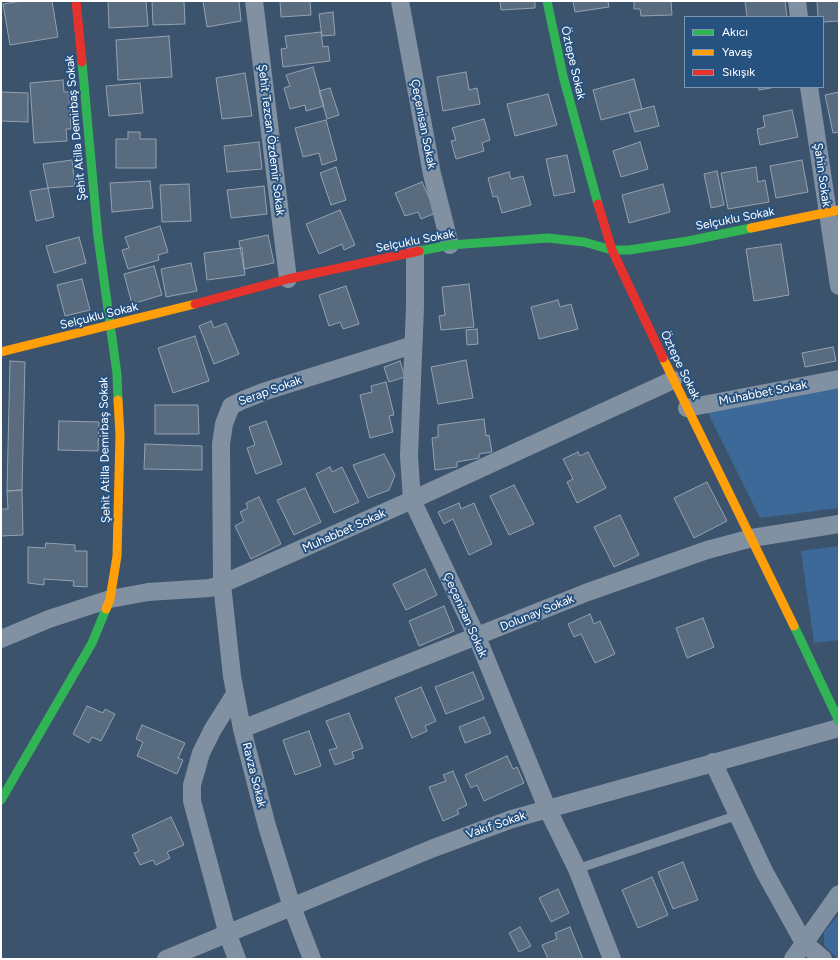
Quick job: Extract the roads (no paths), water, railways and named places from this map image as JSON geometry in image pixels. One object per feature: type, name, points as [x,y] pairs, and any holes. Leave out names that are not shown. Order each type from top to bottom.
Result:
[{"type":"street","name":"Şehit Atilla Demirbaş Sokak","points":[[1,800],[7,779],[92,643],[110,599],[117,548],[120,435],[117,374],[91,163],[76,1]]},
{"type":"street","name":"Şehit Tezcan Özdemir Sokak","points":[[254,1],[288,279]]},
{"type":"street","name":"Çeçenisan Sokak","points":[[400,1],[432,174],[450,246]]},
{"type":"street","name":"Öztepe Sokak","points":[[547,1],[578,136],[612,250],[673,380],[752,538],[839,721]]},
{"type":"street","points":[[797,1],[799,16]]},
{"type":"street","name":"Şahin Sokak","points":[[809,88],[833,212],[839,286]]},
{"type":"street","name":"Selçuklu Sokak","points":[[1,352],[110,326],[288,279],[450,246],[548,238],[584,242],[612,250],[629,250],[688,241],[833,212]]},
{"type":"street","name":"Çeçenisan Sokak","points":[[415,252],[409,456],[412,500],[477,637],[547,808],[577,869],[612,959]]},
{"type":"street","name":"Serap Sokak","points":[[222,584],[221,444],[224,424],[232,406],[266,391],[413,345]]},
{"type":"street","name":"Muhabbet Sokak","points":[[687,408],[839,378]]},
{"type":"street","name":"Muhabbet Sokak","points":[[1,639],[49,619],[110,599],[148,592],[210,588],[222,584],[412,500],[673,380]]},
{"type":"street","name":"Dolunay Sokak","points":[[242,729],[588,592],[707,550],[752,538],[839,524]]},
{"type":"street","name":"Ravza Sokak","points":[[222,584],[235,694],[242,729],[267,826],[292,907],[312,959]]},
{"type":"street","points":[[235,694],[213,729],[201,753],[192,785],[192,801],[195,818],[228,934],[237,959]]},
{"type":"street","name":"Vakıf Sokak","points":[[166,959],[431,849],[505,821],[547,808],[839,728]]},
{"type":"street","points":[[713,762],[764,871],[804,943],[823,959]]},
{"type":"street","points":[[793,959],[839,894]]},
{"type":"lane","points":[[577,869],[738,815]]}]
